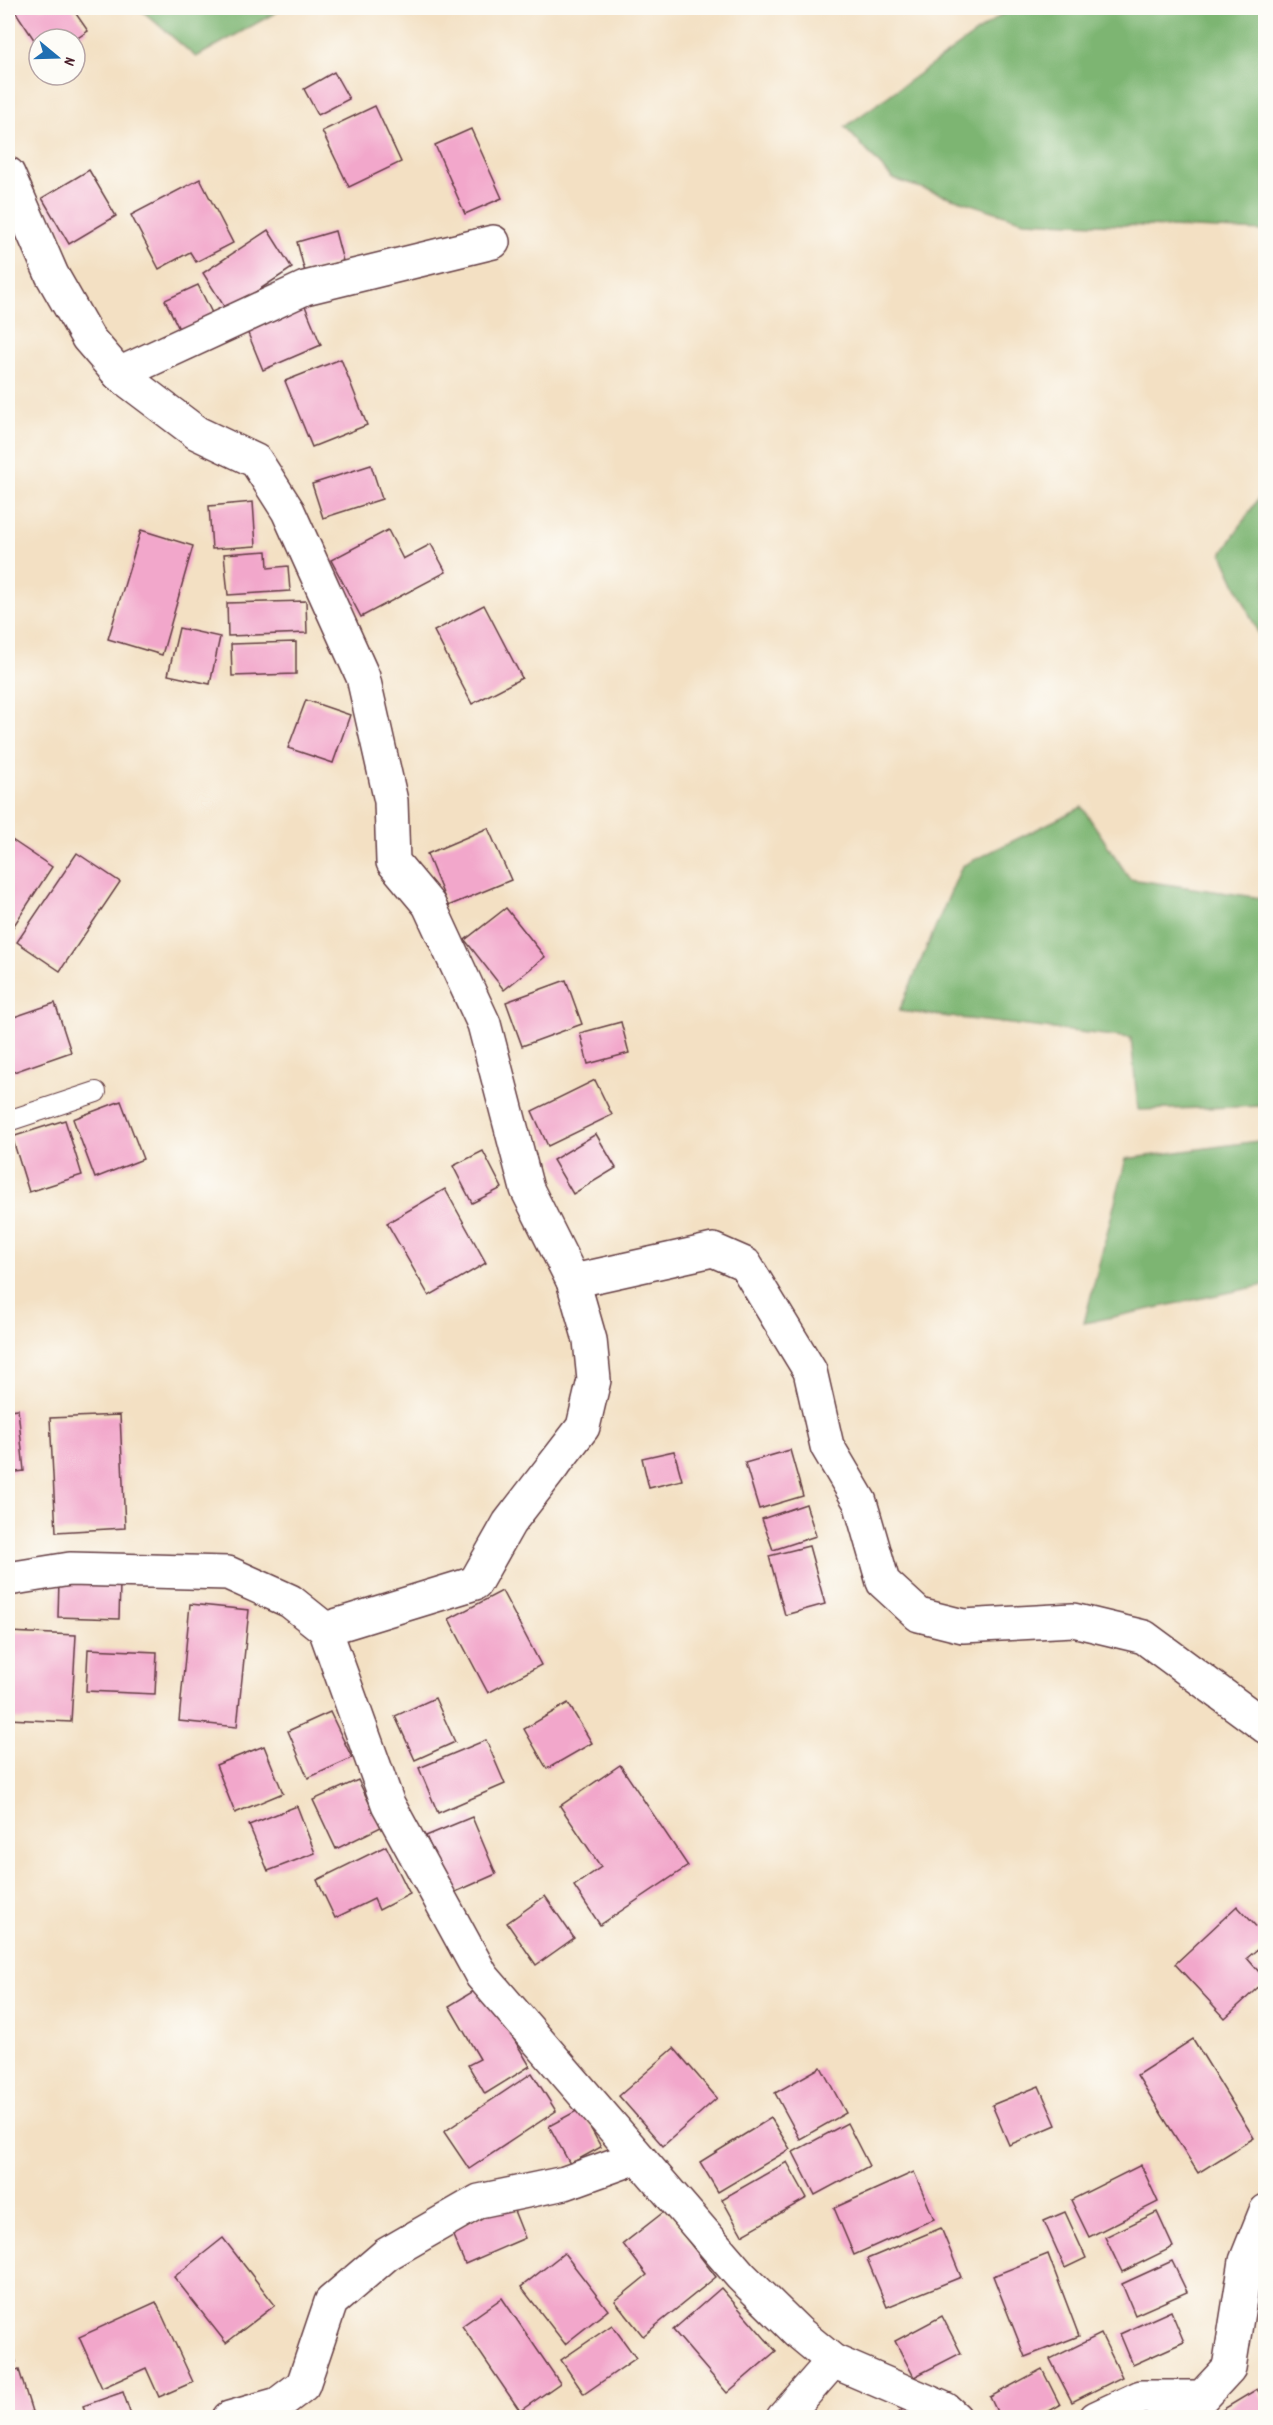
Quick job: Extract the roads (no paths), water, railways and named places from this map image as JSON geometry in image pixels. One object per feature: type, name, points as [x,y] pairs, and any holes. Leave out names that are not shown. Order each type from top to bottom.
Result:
[{"type":"street","points":[[8,174],[52,275],[88,338],[119,374],[197,433],[256,461],[288,511],[363,677],[392,801],[393,862],[429,905],[484,1024],[527,1189],[573,1281],[590,1340],[594,1380],[583,1427],[509,1523],[475,1583],[324,1629]]},
{"type":"street","points":[[119,374],[306,288],[493,242]]},
{"type":"street","points":[[573,1281],[713,1250],[745,1264],[810,1371],[827,1446],[860,1502],[883,1582],[919,1615],[963,1626],[1073,1620],[1144,1637],[1266,1727]]},
{"type":"street","points":[[8,1579],[70,1569],[228,1573],[290,1601],[324,1629],[388,1804],[482,1976],[741,2276],[798,2332],[833,2361],[945,2409],[955,2418]]},
{"type":"street","points":[[229,2418],[278,2404],[303,2385],[331,2302],[387,2254],[479,2201],[564,2183],[638,2157]]},
{"type":"street","points":[[1096,2418],[1141,2397],[1202,2397],[1228,2368],[1246,2261],[1266,2211]]},
{"type":"street","points":[[783,2418],[833,2361]]},
{"type":"lane","points":[[8,1121],[96,1092]]}]
